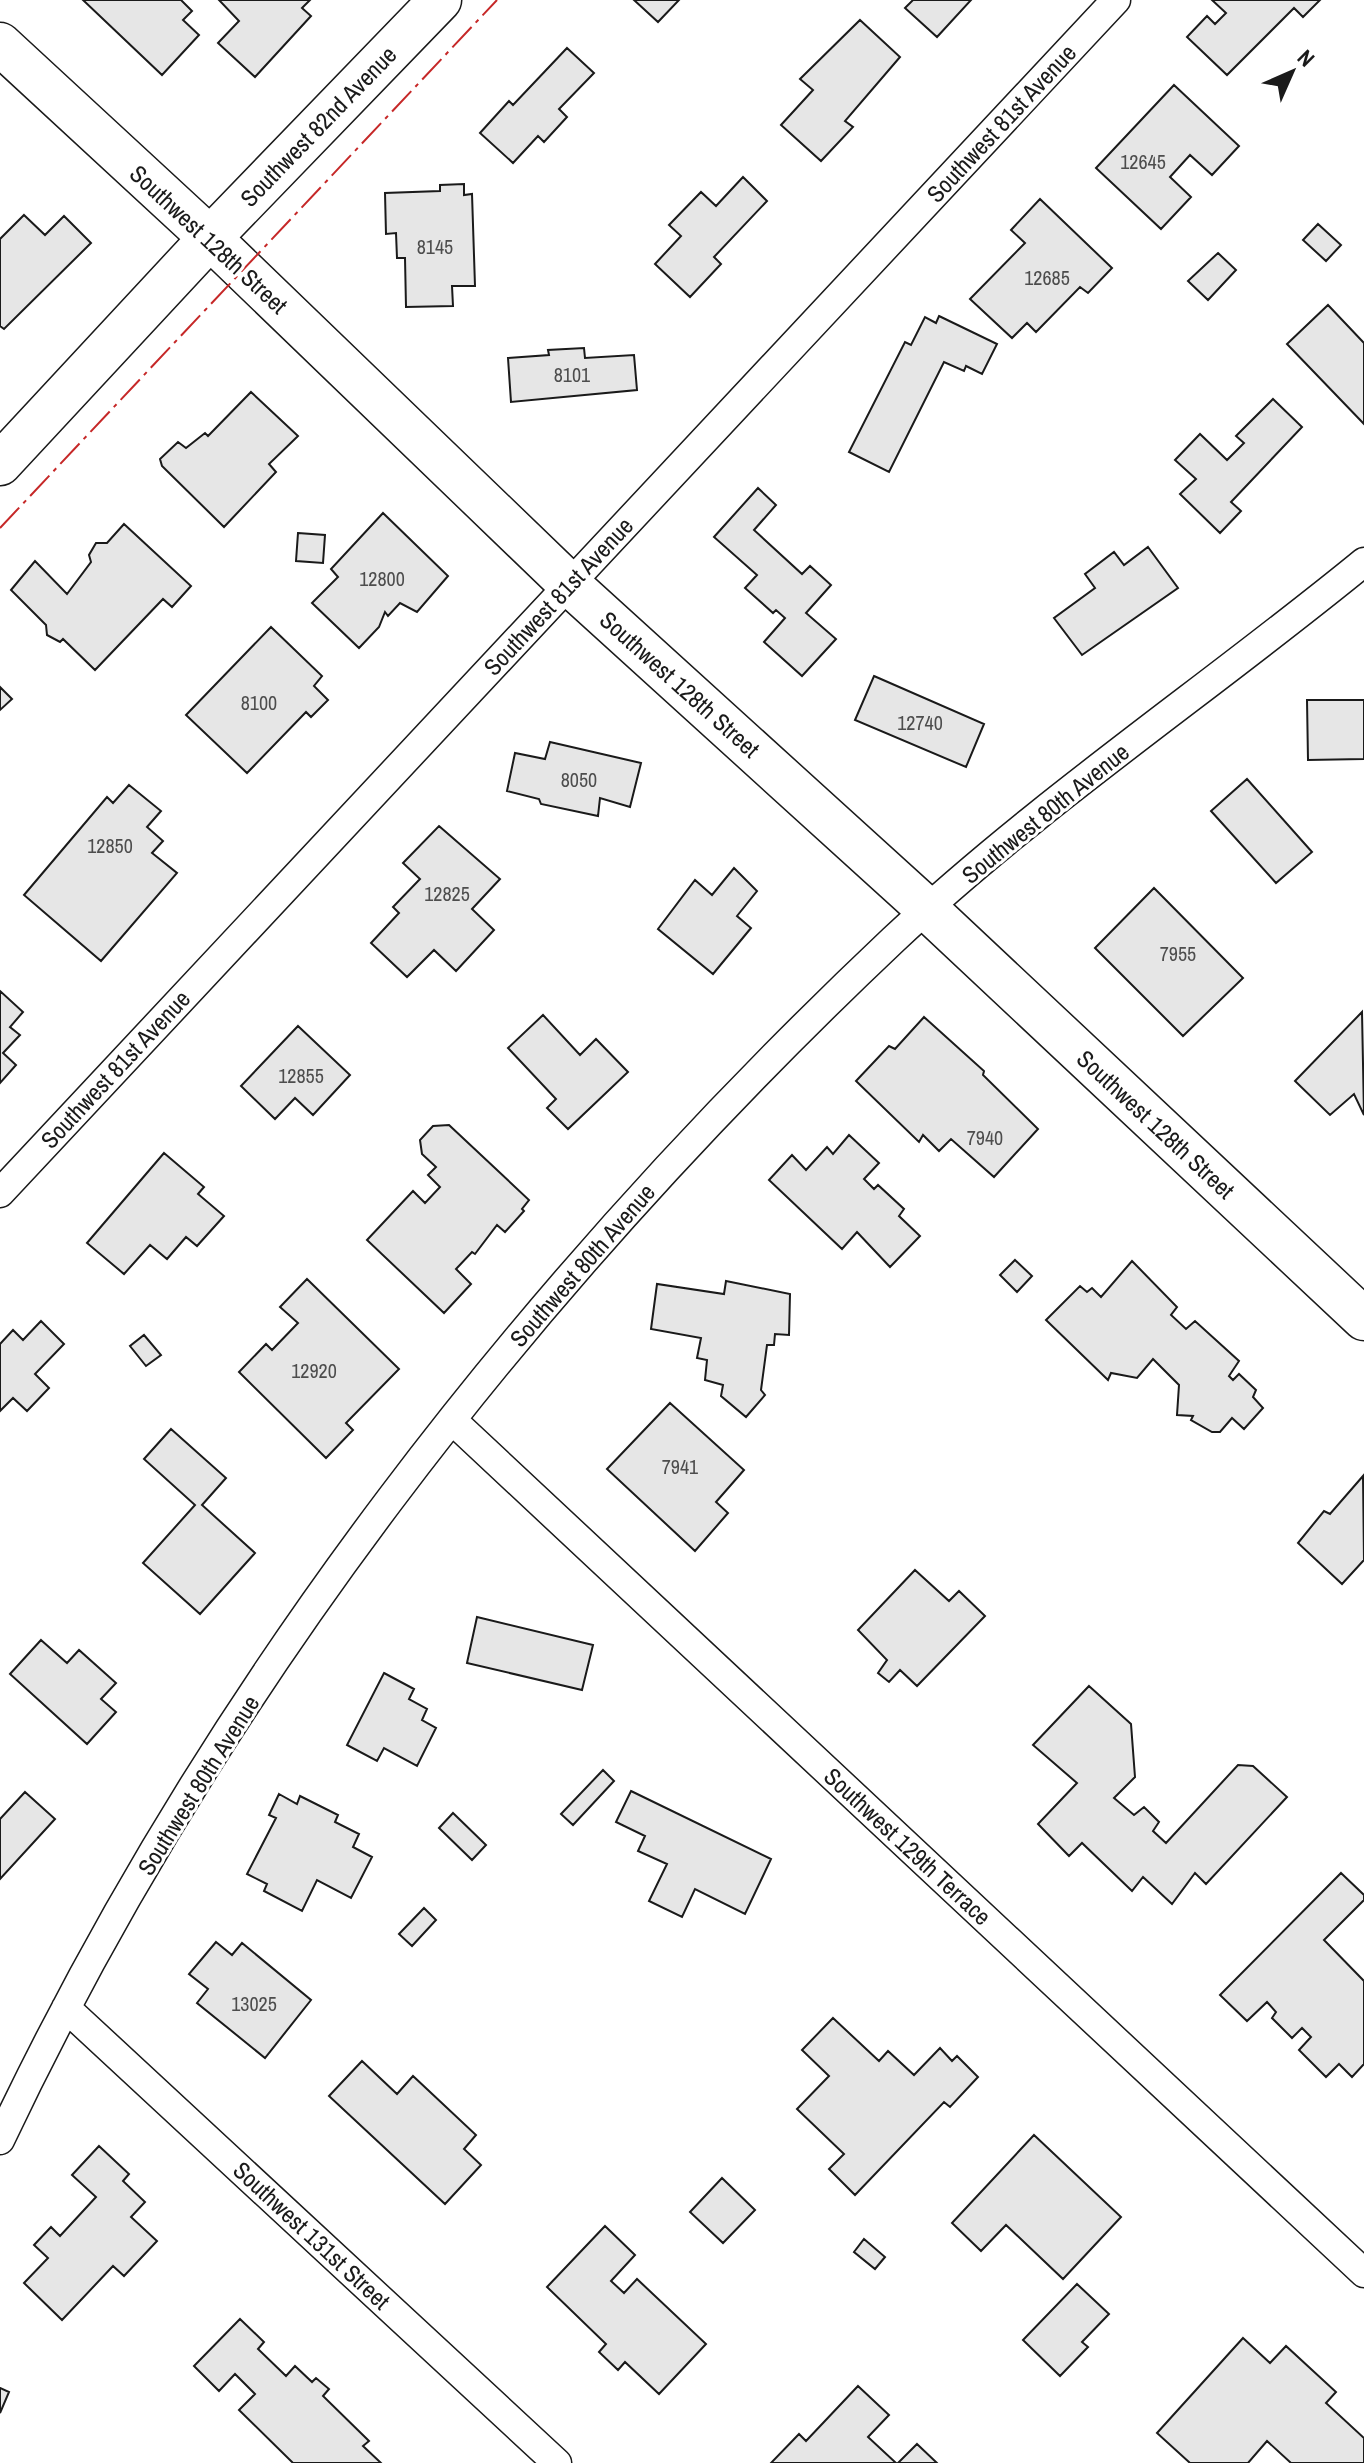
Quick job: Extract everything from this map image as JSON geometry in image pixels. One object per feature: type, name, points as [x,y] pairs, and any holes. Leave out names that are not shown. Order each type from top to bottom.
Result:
[{"type":"street","name":"Southwest 82nd Avenue","points":[[0,464],[210,238],[440,0]]},
{"type":"street","name":"Southwest 81st Avenue","points":[[0,1193],[1116,0]]},
{"type":"street","name":"Southwest 128th Street","points":[[0,44],[210,238],[569,584],[928,910],[1364,1319]]},
{"type":"street","name":"Southwest 80th Avenue","points":[[0,2140],[66,2008],[125,1900],[245,1710],[359,1542],[534,1315],[618,1220],[895,938],[1098,768],[1364,562]]},
{"type":"street","name":"Southwest 129th Terrace","points":[[452,1420],[1364,2273]]},
{"type":"street","name":"Southwest 131st Street","points":[[66,2008],[557,2463]]},
{"type":"building","points":[[83,0],[181,0],[192,11],[183,20],[199,35],[162,75]]},
{"type":"building","points":[[219,0],[310,0],[302,8],[311,16],[255,77],[218,43],[239,21]]},
{"type":"building","points":[[634,0],[679,0],[658,22]]},
{"type":"building","points":[[913,0],[971,0],[937,37],[905,8]]},
{"type":"building","points":[[1212,0],[1320,0],[1303,17],[1294,8],[1227,75],[1187,37],[1207,16],[1215,24],[1226,13]]},
{"type":"building","points":[[860,20],[900,57],[845,121],[853,127],[821,161],[781,125],[813,90],[800,79]]},
{"type":"building","points":[[567,48],[594,73],[559,109],[567,117],[544,142],[538,136],[513,163],[480,133],[509,101],[513,105]]},
{"type":"building","points":[[1174,85],[1239,146],[1212,175],[1190,155],[1170,177],[1191,197],[1161,229],[1096,168]]},
{"type":"building","points":[[743,177],[767,201],[714,257],[721,264],[690,297],[655,264],[681,236],[669,225],[701,192],[716,206]]},
{"type":"building","points":[[464,184],[464,195],[472,194],[475,286],[452,286],[453,306],[406,307],[405,258],[397,258],[396,233],[386,234],[385,193],[440,191],[440,185]]},
{"type":"building","points":[[1040,199],[1112,268],[1088,293],[1080,287],[1036,332],[1027,323],[1012,338],[970,299],[1025,243],[1011,230]]},
{"type":"building","points":[[24,215],[45,235],[64,216],[91,243],[4,329],[0,326],[0,239]]},
{"type":"building","points":[[1318,224],[1341,245],[1326,261],[1303,240]]},
{"type":"building","points":[[1218,253],[1236,270],[1208,300],[1188,281]]},
{"type":"building","points":[[1328,305],[1364,343],[1364,424],[1287,344]]},
{"type":"building","points":[[939,316],[997,344],[982,374],[966,366],[964,371],[944,362],[889,472],[849,452],[905,342],[911,345],[925,317],[936,323]]},
{"type":"building","points":[[584,348],[585,358],[634,355],[637,390],[511,402],[508,358],[549,355],[548,350]]},
{"type":"building","points":[[251,392],[298,436],[269,464],[276,472],[224,527],[162,466],[160,459],[178,442],[186,448],[205,433],[208,436]]},
{"type":"building","points":[[1273,399],[1302,427],[1231,502],[1241,511],[1220,533],[1180,494],[1196,479],[1175,460],[1200,434],[1227,460],[1244,443],[1236,436]]},
{"type":"building","points":[[758,488],[776,505],[754,530],[802,574],[810,566],[831,585],[806,613],[836,639],[802,676],[764,642],[785,618],[776,610],[773,613],[745,588],[757,575],[714,537]]},
{"type":"building","points":[[383,513],[448,576],[417,612],[400,603],[388,616],[385,612],[379,627],[359,648],[312,603],[338,577],[331,569]]},
{"type":"building","points":[[124,524],[191,586],[172,607],[163,599],[95,670],[63,639],[60,642],[47,635],[46,625],[11,590],[35,561],[67,594],[91,562],[89,555],[96,543],[107,543]]},
{"type":"building","points":[[298,533],[325,535],[323,563],[296,561]]},
{"type":"building","points":[[1148,547],[1178,588],[1082,655],[1054,618],[1095,588],[1085,574],[1114,552],[1124,565]]},
{"type":"building","points":[[271,627],[322,676],[314,686],[328,700],[311,717],[306,712],[247,773],[186,715]]},
{"type":"building","points":[[874,676],[984,724],[966,767],[855,720]]},
{"type":"building","points":[[0,687],[12,699],[0,710]]},
{"type":"building","points":[[1307,700],[1364,700],[1364,759],[1308,760]]},
{"type":"building","points":[[550,742],[641,763],[630,807],[600,798],[598,816],[541,804],[539,799],[507,791],[515,753],[545,759]]},
{"type":"building","points":[[1247,779],[1312,852],[1276,883],[1211,811]]},
{"type":"building","points":[[129,785],[161,811],[147,827],[163,841],[152,853],[177,873],[101,961],[24,895],[107,797],[113,803]]},
{"type":"building","points":[[439,826],[500,879],[472,909],[494,930],[456,971],[434,950],[407,977],[371,943],[399,913],[393,907],[420,879],[403,863]]},
{"type":"building","points":[[734,868],[757,891],[737,916],[751,928],[713,974],[658,929],[695,880],[712,895]]},
{"type":"building","points":[[1154,888],[1243,978],[1183,1036],[1095,948]]},
{"type":"building","points":[[0,991],[23,1012],[10,1027],[20,1035],[3,1053],[16,1065],[0,1083]]},
{"type":"building","points":[[1362,1012],[1364,1115],[1354,1094],[1330,1115],[1295,1081]]},
{"type":"building","points":[[543,1015],[580,1055],[596,1039],[628,1072],[568,1129],[547,1108],[556,1099],[508,1048]]},
{"type":"building","points":[[924,1017],[984,1071],[983,1075],[1038,1129],[994,1177],[951,1139],[939,1151],[923,1135],[919,1142],[856,1081],[889,1046],[895,1049]]},
{"type":"building","points":[[298,1026],[350,1075],[313,1115],[295,1098],[275,1119],[241,1086]]},
{"type":"building","points":[[449,1125],[529,1200],[522,1209],[524,1211],[505,1232],[497,1225],[475,1254],[472,1252],[456,1269],[471,1284],[444,1313],[367,1240],[413,1191],[425,1203],[440,1187],[428,1175],[436,1167],[422,1154],[420,1140],[433,1126]]},
{"type":"building","points":[[849,1135],[879,1163],[864,1179],[874,1189],[878,1185],[904,1209],[899,1216],[920,1236],[890,1267],[857,1232],[842,1249],[769,1180],[792,1155],[806,1170],[827,1147],[833,1154]]},
{"type":"building","points":[[164,1153],[204,1187],[198,1194],[224,1216],[197,1246],[186,1237],[167,1259],[150,1245],[124,1274],[87,1243]]},
{"type":"building","points":[[1015,1260],[1032,1276],[1017,1292],[1000,1275]]},
{"type":"building","points":[[1132,1261],[1177,1307],[1171,1315],[1186,1329],[1195,1321],[1239,1361],[1229,1376],[1233,1380],[1239,1374],[1256,1390],[1253,1397],[1263,1408],[1244,1429],[1232,1418],[1220,1432],[1212,1432],[1191,1420],[1193,1416],[1177,1415],[1179,1385],[1153,1359],[1137,1378],[1111,1373],[1108,1380],[1046,1320],[1080,1286],[1087,1292],[1092,1288],[1101,1297]]},
{"type":"building","points":[[307,1279],[399,1369],[346,1423],[353,1430],[326,1458],[239,1372],[266,1344],[272,1350],[298,1323],[280,1307]]},
{"type":"building","points":[[726,1281],[790,1294],[789,1335],[775,1334],[774,1345],[767,1345],[761,1390],[765,1395],[746,1417],[721,1396],[723,1385],[705,1380],[707,1360],[697,1358],[701,1338],[651,1329],[657,1284],[724,1294]]},
{"type":"building","points":[[41,1321],[64,1344],[35,1374],[49,1388],[27,1411],[13,1398],[0,1411],[0,1344],[13,1330],[23,1340]]},
{"type":"building","points":[[144,1335],[161,1355],[146,1366],[130,1346]]},
{"type":"building","points":[[670,1403],[744,1470],[716,1502],[728,1513],[695,1551],[607,1469]]},
{"type":"building","points":[[171,1429],[226,1478],[202,1505],[255,1553],[200,1614],[143,1563],[195,1505],[144,1459]]},
{"type":"building","points":[[1363,1476],[1364,1560],[1342,1584],[1298,1543],[1324,1511],[1330,1514]]},
{"type":"building","points":[[915,1570],[949,1601],[959,1591],[985,1616],[917,1686],[900,1670],[889,1682],[878,1673],[887,1660],[858,1630]]},
{"type":"building","points":[[477,1617],[593,1645],[582,1690],[467,1663]]},
{"type":"building","points":[[41,1640],[67,1663],[79,1650],[116,1683],[101,1699],[116,1712],[87,1744],[10,1674]]},
{"type":"building","points":[[384,1673],[414,1689],[409,1699],[427,1709],[422,1720],[436,1728],[417,1766],[384,1748],[377,1761],[347,1745]]},
{"type":"building","points":[[1089,1686],[1131,1724],[1135,1777],[1114,1798],[1134,1815],[1144,1807],[1159,1822],[1153,1831],[1166,1843],[1238,1765],[1253,1766],[1287,1797],[1206,1884],[1195,1873],[1172,1904],[1143,1877],[1132,1891],[1082,1843],[1069,1856],[1038,1824],[1077,1783],[1033,1745]]},
{"type":"building","points":[[603,1770],[614,1781],[573,1825],[561,1814]]},
{"type":"building","points":[[631,1791],[771,1859],[745,1914],[695,1889],[682,1917],[649,1901],[667,1864],[638,1851],[645,1836],[616,1822]]},
{"type":"building","points":[[25,1792],[55,1819],[0,1879],[0,1819]]},
{"type":"building","points":[[279,1794],[297,1804],[300,1796],[338,1815],[335,1822],[359,1834],[353,1847],[372,1857],[351,1898],[317,1880],[302,1911],[264,1891],[267,1884],[247,1874],[276,1818],[269,1815]]},
{"type":"building","points":[[453,1813],[486,1845],[472,1860],[439,1828]]},
{"type":"building","points":[[1341,1873],[1364,1895],[1364,1900],[1324,1940],[1364,1981],[1364,2064],[1352,2077],[1339,2064],[1326,2077],[1299,2050],[1311,2037],[1302,2028],[1292,2038],[1272,2018],[1276,2012],[1267,2002],[1247,2021],[1220,1995]]},
{"type":"building","points":[[424,1908],[436,1920],[412,1946],[399,1934]]},
{"type":"building","points":[[216,1942],[232,1955],[242,1943],[311,2000],[265,2058],[197,2003],[208,1989],[189,1974]]},
{"type":"building","points":[[833,2018],[879,2061],[888,2051],[914,2075],[940,2048],[952,2061],[957,2056],[978,2077],[950,2107],[944,2102],[855,2195],[829,2169],[844,2154],[797,2109],[829,2076],[802,2050]]},
{"type":"building","points":[[362,2061],[397,2094],[413,2076],[476,2135],[464,2149],[481,2165],[445,2204],[329,2096]]},
{"type":"building","points":[[1034,2135],[1121,2217],[1063,2279],[1006,2225],[981,2251],[952,2223]]},
{"type":"building","points":[[99,2146],[129,2174],[123,2181],[145,2202],[131,2217],[157,2241],[124,2276],[113,2266],[62,2320],[24,2283],[48,2258],[34,2245],[51,2227],[60,2236],[96,2197],[72,2175]]},
{"type":"building","points":[[722,2178],[755,2210],[723,2243],[690,2212]]},
{"type":"building","points":[[605,2226],[635,2255],[611,2281],[624,2293],[637,2279],[706,2344],[659,2394],[625,2362],[618,2370],[599,2352],[606,2344],[547,2287]]},
{"type":"building","points":[[864,2239],[885,2257],[875,2269],[854,2252]]},
{"type":"building","points":[[1077,2284],[1109,2314],[1082,2342],[1088,2347],[1060,2376],[1023,2340]]},
{"type":"building","points":[[240,2319],[264,2342],[258,2349],[286,2376],[295,2366],[312,2382],[316,2378],[329,2389],[323,2396],[369,2441],[363,2446],[381,2463],[293,2463],[239,2410],[255,2394],[235,2374],[219,2391],[194,2366]]},
{"type":"building","points":[[1243,2338],[1270,2363],[1286,2346],[1336,2392],[1326,2403],[1364,2438],[1364,2463],[1291,2463],[1267,2441],[1248,2463],[1190,2463],[1157,2433]]},
{"type":"building","points":[[858,2386],[889,2415],[868,2437],[896,2463],[771,2463],[799,2434],[806,2441]]},
{"type":"building","points":[[0,2388],[9,2392],[0,2413]]},
{"type":"building","points":[[917,2444],[937,2463],[898,2463]]},
{"type":"power","points":[[0,528],[497,0]]}]
